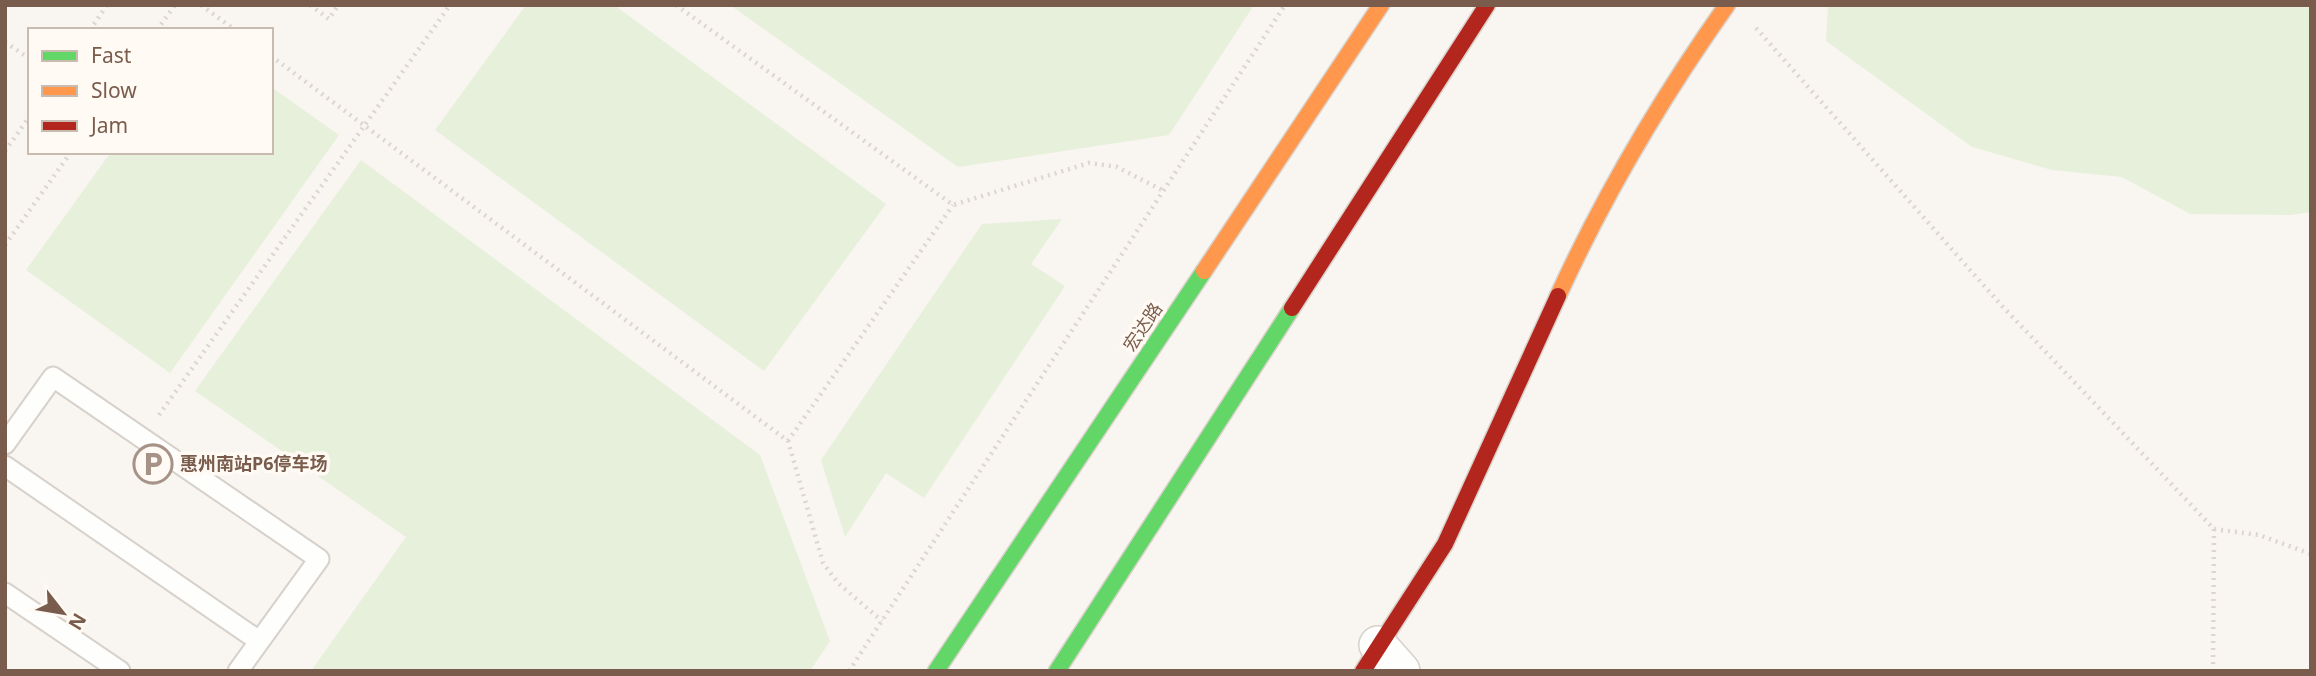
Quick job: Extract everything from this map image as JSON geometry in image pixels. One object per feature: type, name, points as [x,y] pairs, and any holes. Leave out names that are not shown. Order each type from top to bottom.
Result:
[{"type":"main road","name":"宏达路","points":[[936,671],[1381,5]]},
{"type":"main road","points":[[1058,671],[1488,5]]},
{"type":"main road","points":[[1381,662],[1445,544],[1589,228],[1672,83],[1727,5]]},
{"type":"lane","points":[[5,444],[53,377],[319,559],[238,671]]},
{"type":"lane","points":[[5,466],[259,641]]},
{"type":"lane","points":[[5,593],[120,671]]},
{"type":"path","points":[[91,28],[107,5]]},
{"type":"path","points":[[158,28],[175,5]]},
{"type":"path","points":[[201,5],[232,28]]},
{"type":"path","points":[[310,5],[328,19],[338,5]]},
{"type":"path","points":[[142,438],[450,5]]},
{"type":"path","points":[[676,5],[953,205]]},
{"type":"path","points":[[849,671],[1284,5]]},
{"type":"path","points":[[1753,24],[2002,306],[2214,528],[2259,535],[2311,554]]},
{"type":"path","points":[[5,42],[28,58]]},
{"type":"path","points":[[273,57],[789,440],[823,563],[838,583],[882,621]]},
{"type":"path","points":[[5,151],[28,119]]},
{"type":"path","points":[[5,245],[70,154]]},
{"type":"path","points":[[789,440],[953,205],[1089,163],[1116,167],[1164,191]]},
{"type":"path","points":[[2213,671],[2214,528]]},
{"type":"green space","points":[[526,5],[614,5],[886,204],[764,371],[435,130]]},
{"type":"green space","points":[[730,5],[1254,5],[1169,135],[958,167]]},
{"type":"green space","points":[[1828,5],[2311,5],[2311,212],[2291,215],[2190,214],[2122,177],[2052,170],[1972,147],[1826,41]]},
{"type":"green space","points":[[273,88],[339,135],[170,373],[26,270],[110,154],[273,154]]},
{"type":"green space","points":[[361,160],[760,455],[830,641],[810,671],[311,671],[406,537],[195,391]]},
{"type":"green space","points":[[1062,219],[1031,264],[1065,286],[924,498],[886,473],[845,537],[821,460],[982,224]]},
{"type":"traffic: fast","points":[[936,671],[1204,271]]},
{"type":"traffic: fast","points":[[1057,671],[1292,308]]},
{"type":"traffic: slow","points":[[1204,271],[1381,5]]},
{"type":"traffic: slow","points":[[1558,296],[1595,220],[1636,146],[1727,5]]},
{"type":"traffic: jam","points":[[1292,308],[1487,5]]},
{"type":"traffic: jam","points":[[1363,671],[1445,544],[1558,296]]},
{"type":"place","name":"惠州南站P6停车场","points":[[153,464]]}]
